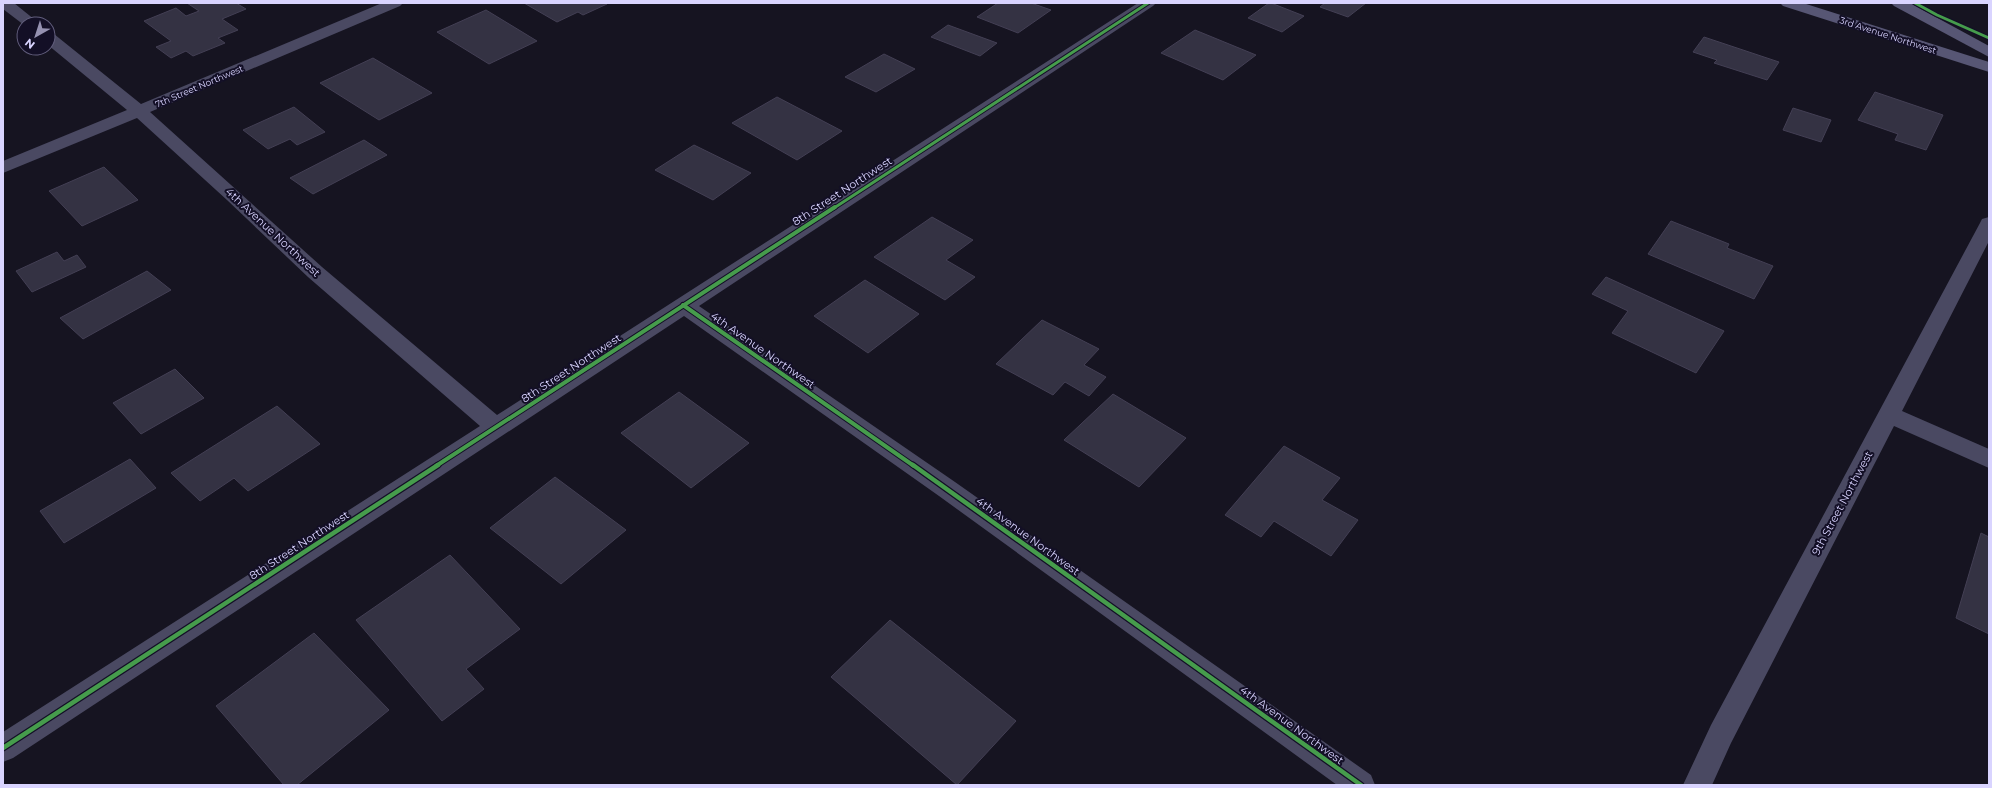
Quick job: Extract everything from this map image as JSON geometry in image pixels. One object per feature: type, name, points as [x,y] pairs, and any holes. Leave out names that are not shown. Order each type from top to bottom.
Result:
[{"type":"main road","name":"3rd Avenue Northwest","points":[[1788,3],[1989,67]]},
{"type":"main road","points":[[1899,3],[1989,52]]},
{"type":"street","points":[[5,3],[22,16]]},
{"type":"street","name":"7th Street Northwest","points":[[3,168],[395,3]]},
{"type":"street","name":"8th Street Northwest","points":[[3,748],[1148,3]]},
{"type":"street","name":"4th Avenue Northwest","points":[[56,44],[139,111],[234,196],[315,272],[497,428]]},
{"type":"street","name":"9th Street Northwest","points":[[1697,785],[1725,727],[1989,223]]},
{"type":"street","name":"4th Avenue Northwest","points":[[683,306],[947,488],[1361,785]]},
{"type":"street","points":[[1888,414],[1989,459]]},
{"type":"building","points":[[187,3],[236,3],[246,9],[222,19],[238,30],[218,38],[225,43],[193,56],[186,51],[171,58],[156,47],[171,41],[144,21],[176,8],[186,16],[199,11]]},
{"type":"building","points":[[524,3],[607,4],[583,15],[578,12],[557,22]]},
{"type":"building","points":[[998,3],[1031,3],[1051,10],[1018,33],[977,17]]},
{"type":"building","points":[[1269,3],[1304,16],[1282,32],[1248,18]]},
{"type":"building","points":[[1325,3],[1366,3],[1348,17],[1320,7]]},
{"type":"building","points":[[486,10],[537,41],[489,64],[437,32]]},
{"type":"building","points":[[948,25],[997,43],[980,56],[931,37]]},
{"type":"building","points":[[1195,30],[1256,55],[1223,80],[1161,53]]},
{"type":"building","points":[[1704,37],[1779,62],[1767,80],[1714,63],[1717,60],[1693,52]]},
{"type":"building","points":[[884,54],[915,69],[876,92],[845,77]]},
{"type":"building","points":[[373,58],[432,93],[379,120],[320,83]]},
{"type":"building","points":[[1875,92],[1943,115],[1926,150],[1895,140],[1898,134],[1858,120]]},
{"type":"building","points":[[777,97],[842,131],[797,160],[732,123]]},
{"type":"building","points":[[294,107],[325,132],[297,145],[290,139],[268,149],[243,130]]},
{"type":"building","points":[[1793,108],[1831,120],[1821,142],[1783,130]]},
{"type":"building","points":[[364,140],[387,155],[313,194],[290,178]]},
{"type":"building","points":[[694,145],[751,173],[713,200],[655,170]]},
{"type":"building","points":[[104,167],[138,200],[82,226],[49,191]]},
{"type":"building","points":[[932,217],[973,240],[946,260],[975,277],[945,300],[874,257]]},
{"type":"building","points":[[1671,221],[1729,244],[1727,248],[1773,266],[1754,299],[1648,254]]},
{"type":"building","points":[[57,252],[64,261],[77,255],[86,267],[32,292],[16,271]]},
{"type":"building","points":[[147,271],[171,290],[83,339],[60,318]]},
{"type":"building","points":[[1606,277],[1724,331],[1696,373],[1612,333],[1628,311],[1592,294]]},
{"type":"building","points":[[865,280],[919,314],[868,353],[814,316]]},
{"type":"building","points":[[1042,320],[1099,349],[1084,365],[1106,377],[1089,396],[1065,382],[1053,395],[996,364]]},
{"type":"building","points":[[175,369],[204,398],[141,434],[113,403]]},
{"type":"building","points":[[679,392],[749,443],[691,488],[621,433]]},
{"type":"building","points":[[1113,394],[1186,438],[1139,487],[1064,440]]},
{"type":"building","points":[[277,406],[320,444],[248,491],[234,478],[200,501],[171,473]]},
{"type":"building","points":[[1284,446],[1340,478],[1322,500],[1358,520],[1331,556],[1274,521],[1261,537],[1225,515]]},
{"type":"building","points":[[130,459],[156,488],[64,543],[40,511]]},
{"type":"building","points":[[555,477],[626,530],[561,584],[490,528]]},
{"type":"building","points":[[1981,533],[1989,537],[1989,634],[1956,618]]},
{"type":"building","points":[[450,555],[520,629],[466,669],[484,689],[442,721],[356,620]]},
{"type":"building","points":[[890,620],[1016,721],[957,785],[831,677]]},
{"type":"building","points":[[314,633],[389,710],[297,785],[284,785],[216,706]]},
{"type":"cycle path","points":[[3,748],[1148,3]]},
{"type":"cycle path","points":[[1915,3],[1937,15],[1989,38]]},
{"type":"cycle path","points":[[683,305],[947,489],[1361,785]]}]
